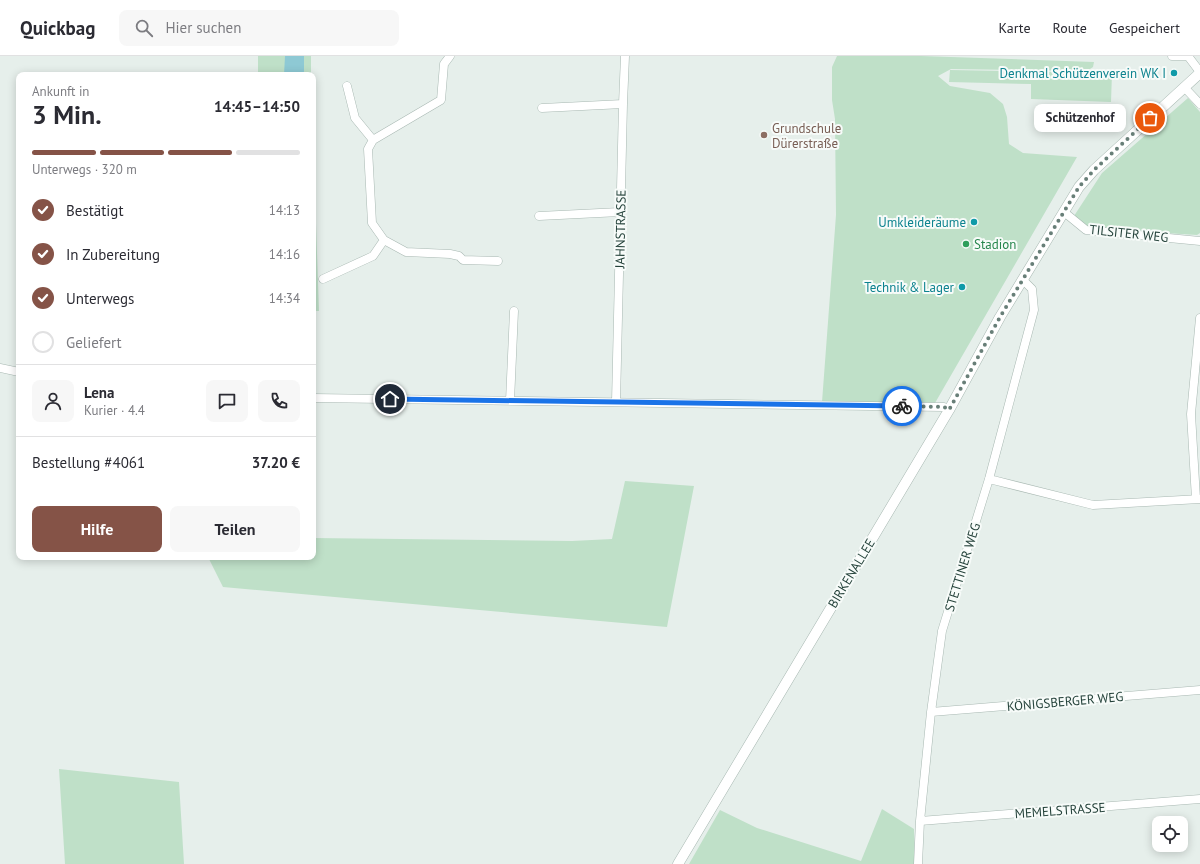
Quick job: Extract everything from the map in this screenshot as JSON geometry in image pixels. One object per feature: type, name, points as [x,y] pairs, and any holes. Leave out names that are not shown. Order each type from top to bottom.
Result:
[{"type":"street","points":[[450,56],[444,64],[441,100],[373,140],[368,149],[372,222],[384,240],[406,252],[450,254],[459,256],[463,260],[498,261]]},
{"type":"street","name":"JAHNSTRASSE","points":[[616,402],[625,56]]},
{"type":"street","points":[[1172,56],[1188,56],[1200,72]]},
{"type":"street","name":"BIRKENALLEE","points":[[678,864],[949,410],[1000,317],[1079,187],[1094,170],[1200,72]]},
{"type":"street","points":[[347,86],[355,118],[373,140]]},
{"type":"street","points":[[1184,87],[1200,104]]},
{"type":"street","points":[[542,108],[623,104]]},
{"type":"street","points":[[539,216],[620,212]]},
{"type":"street","name":"TILSITER WEG","points":[[1064,212],[1086,230],[1200,241]]},
{"type":"street","points":[[323,279],[373,256],[384,240]]},
{"type":"street","name":"STETTINER WEG","points":[[918,864],[920,821],[931,712],[942,631],[989,479],[1034,310],[1032,289],[1023,280]]},
{"type":"street","points":[[510,401],[514,311]]},
{"type":"street","points":[[989,479],[1093,505],[1198,499],[1191,414],[1200,318]]},
{"type":"street","points":[[0,368],[16,371]]},
{"type":"street","points":[[316,398],[944,407],[949,410]]},
{"type":"street","name":"KÖNIGSBERGER WEG","points":[[931,712],[1200,690]]},
{"type":"street","name":"MEMELSTRASSE","points":[[920,821],[1200,799]]},
{"type":"green space","points":[[258,56],[311,56],[311,72],[258,72]]},
{"type":"green space","points":[[837,56],[921,56],[1094,62],[1093,67],[1087,71],[951,69],[938,76],[950,86],[990,93],[1003,104],[1007,117],[1009,144],[1023,153],[1077,157],[935,403],[822,402],[836,215],[835,119],[832,100],[832,67]]},
{"type":"green space","points":[[950,70],[1112,73],[1111,102],[1031,99],[1031,84],[949,82]]},
{"type":"green space","points":[[1188,98],[1200,112],[1200,233],[1197,235],[1087,228],[1074,216],[1102,173]]},
{"type":"green space","points":[[316,224],[319,311],[316,311]]},
{"type":"green space","points":[[625,481],[694,486],[667,627],[223,587],[210,560],[316,560],[316,538],[572,541],[612,539]]},
{"type":"green space","points":[[59,769],[179,782],[184,864],[65,864]]},
{"type":"green space","points":[[882,809],[914,829],[915,864],[689,864],[720,810],[757,828],[861,861]]},
{"type":"water","points":[[285,56],[304,56],[304,72],[284,72]]},
{"type":"way so far","points":[[902,406],[944,407],[949,410],[1000,317],[1079,187],[1094,170],[1150,118]]},
{"type":"place","name":"Denkmal Schützenverein WK I","points":[[1174,73]]},
{"type":"place","name":"Schützenhof","points":[[1150,118]]},
{"type":"place","name":"Grundschule Dürerstraße","points":[[764,135]]},
{"type":"place","name":"Umkleideräume","points":[[974,222]]},
{"type":"place","name":"Stadion","points":[[966,244]]},
{"type":"place","name":"Technik & Lager","points":[[962,287]]},
{"type":"route","points":[[390,399],[902,406]]}]
